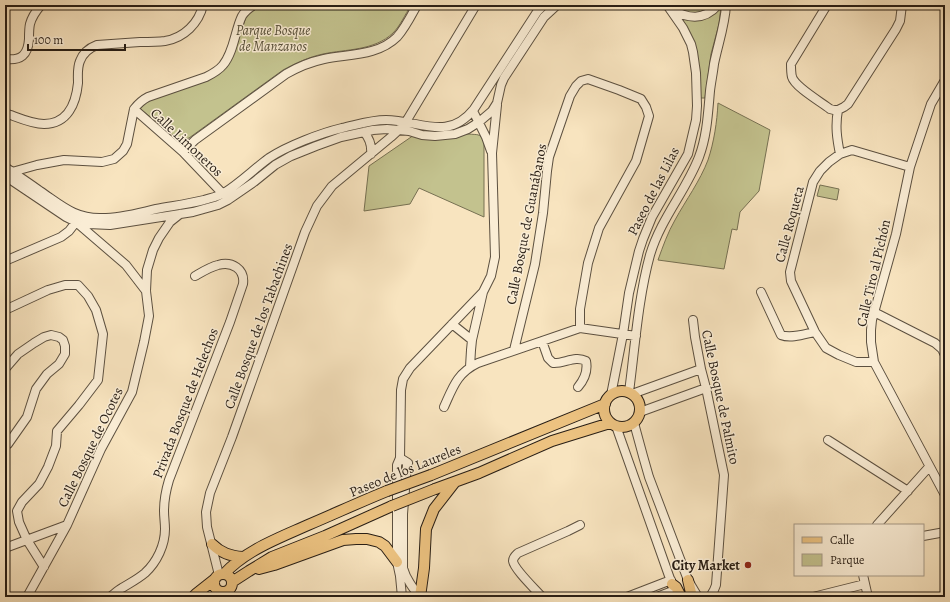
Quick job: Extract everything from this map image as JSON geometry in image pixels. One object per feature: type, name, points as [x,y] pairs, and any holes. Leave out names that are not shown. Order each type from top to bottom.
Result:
[{"type":"main road","points":[[623,391],[630,393],[636,397],[639,402],[640,412],[638,418],[634,423],[622,428],[613,425],[605,415],[604,410],[607,399],[617,392],[623,391]]},
{"type":"main road","name":"Paseo de los Laureles","points":[[193,597],[243,557],[270,542],[387,491],[605,404]]},
{"type":"main road","name":"Paseo de los Laureles","points":[[232,582],[272,557],[392,506],[456,482],[552,441],[613,425]]},
{"type":"main road","points":[[546,428],[552,435],[552,441]]},
{"type":"main road","points":[[420,597],[427,525],[434,509],[456,482]]},
{"type":"main road","points":[[249,571],[274,565],[343,540],[356,539],[367,539],[379,542],[385,546],[397,562]]},
{"type":"main road","points":[[212,544],[223,553],[243,557]]},
{"type":"main road","points":[[219,576],[229,576],[232,582],[230,589],[221,594],[214,585],[219,576]]},
{"type":"main road","points":[[688,580],[692,597]]},
{"type":"street","points":[[5,60],[16,60],[23,56],[28,48],[29,25],[34,14],[41,5]]},
{"type":"street","points":[[5,113],[20,119],[39,123],[48,123],[58,120],[66,115],[74,103],[78,84],[78,66],[88,50],[97,45],[165,41],[178,37],[193,25],[200,15],[203,5]]},
{"type":"street","points":[[7,172],[64,160],[87,160],[102,162],[114,159],[124,151],[127,144],[134,110],[141,101],[148,96],[206,77],[220,68],[228,58],[242,15],[254,5]]},
{"type":"street","points":[[183,152],[195,140],[295,69],[320,60],[369,52],[389,43],[401,32],[417,5]]},
{"type":"street","name":"Calle Bosque de los Tabachines","points":[[219,576],[207,527],[206,512],[210,493],[232,437],[305,232],[317,206],[332,186],[399,130],[406,122],[476,5]]},
{"type":"street","points":[[7,172],[39,189],[69,211],[82,216],[108,222],[117,217],[190,204],[223,194],[270,158],[287,148],[313,137],[338,129],[387,120],[430,127],[447,127],[459,122],[475,108],[537,12],[544,5]]},
{"type":"street","points":[[470,367],[470,350],[472,340],[483,292],[491,276],[495,257],[492,153],[497,103],[501,85],[504,78],[544,17],[556,5]]},
{"type":"street","points":[[669,7],[681,15],[697,16],[708,13],[718,5]]},
{"type":"street","name":"Paseo de las Lilas","points":[[630,393],[636,336],[649,261],[654,243],[663,223],[699,159],[708,115],[710,90],[716,55],[724,25],[726,5]]},
{"type":"street","points":[[827,5],[791,64],[791,69],[792,77],[796,84],[830,109],[834,110],[844,108],[848,104],[896,29],[900,21],[902,5]]},
{"type":"street","name":"Paseo de las Lilas","points":[[611,395],[634,272],[643,239],[652,217],[688,154],[696,120],[696,73],[693,52],[687,36],[669,7]]},
{"type":"street","name":"Calle Bosque de Guanábanos","points":[[514,350],[535,264],[543,213],[549,157],[570,96],[581,81],[588,79],[641,99],[649,116],[636,161],[599,228],[587,270],[580,309],[580,328]]},
{"type":"street","name":"Calle Tiro al Pichón","points":[[945,80],[931,104],[910,167],[896,234],[874,312],[871,330],[874,362],[945,495]]},
{"type":"street","points":[[76,222],[88,224],[180,214],[218,205],[254,182],[275,165],[291,156],[316,146],[341,137],[387,129],[429,136],[448,135],[462,131],[479,122],[495,107],[497,103]]},
{"type":"street","points":[[475,108],[488,114],[492,122],[494,132]]},
{"type":"street","points":[[475,108],[479,122],[492,153]]},
{"type":"street","name":"Calle Limoneros","points":[[134,110],[183,152],[223,194]]},
{"type":"street","points":[[838,110],[836,119],[836,133],[840,154],[852,150],[910,167]]},
{"type":"street","points":[[364,132],[370,139],[371,154]]},
{"type":"street","name":"Calle Roqueta","points":[[840,154],[825,166],[813,182],[790,272],[791,281],[815,332],[826,348],[839,356],[856,362],[874,362]]},
{"type":"street","points":[[7,172],[66,217],[76,222],[126,265],[146,291]]},
{"type":"street","name":"Calle Bosque de Ocotes","points":[[5,548],[67,525],[101,449],[132,392],[144,342],[148,316],[146,291],[147,270],[153,250],[163,232],[173,219],[180,214]]},
{"type":"street","points":[[5,262],[61,237],[69,231],[76,222]]},
{"type":"street","name":"Privada Bosque de Helechos","points":[[110,597],[122,588],[134,582],[146,572],[160,554],[165,531],[165,498],[169,480],[230,322],[244,279],[242,272],[237,267],[227,264],[209,268],[195,276]]},
{"type":"street","points":[[5,310],[48,290],[65,285],[78,285],[88,296],[96,310],[103,334],[98,380],[57,430],[56,446],[48,467],[38,484],[22,502],[18,511],[20,522],[27,540],[44,567]]},
{"type":"street","points":[[402,597],[397,562],[396,465],[400,458],[400,390],[403,379],[410,368],[483,292]]},
{"type":"street","points":[[761,292],[781,335],[790,337],[815,332]]},
{"type":"street","points":[[874,312],[944,349]]},
{"type":"street","name":"Calle Bosque de Palmito","points":[[693,320],[701,369],[724,475],[716,585],[710,597]]},
{"type":"street","points":[[452,324],[472,340]]},
{"type":"street","points":[[444,407],[455,383],[462,374],[478,362],[580,328],[636,336]]},
{"type":"street","points":[[5,369],[18,354],[44,337],[51,335],[59,337],[63,340],[65,354],[58,364],[46,374],[36,389],[27,417],[5,446]]},
{"type":"street","points":[[542,341],[548,358],[553,363],[559,364],[569,360],[581,358],[586,361],[587,366],[584,379],[578,387]]},
{"type":"street","points":[[630,393],[701,369]]},
{"type":"street","points":[[640,412],[706,388]]},
{"type":"street","points":[[634,423],[649,477],[688,580],[698,597]]},
{"type":"street","points":[[613,425],[675,590]]},
{"type":"street","points":[[828,440],[908,491]]},
{"type":"street","points":[[400,458],[408,463],[403,514],[403,568],[408,581],[420,597]]},
{"type":"street","points":[[878,524],[929,466]]},
{"type":"street","points":[[542,597],[516,568],[513,561],[514,556],[580,524]]},
{"type":"street","points":[[27,597],[67,525]]},
{"type":"street","points":[[924,536],[945,532]]},
{"type":"street","points":[[863,576],[868,597]]},
{"type":"street","points":[[813,597],[865,584]]},
{"type":"street","points":[[627,597],[675,590]]},
{"type":"street","points":[[657,597],[675,590]]},
{"type":"green space","name":"Parque Bosque de Manzanos","points":[[263,5],[411,5],[398,27],[385,39],[369,46],[318,55],[288,67],[189,138],[182,140],[177,138],[139,108],[146,101],[169,93],[231,60],[246,17],[254,9]]},
{"type":"green space","points":[[671,5],[713,5],[702,11],[691,13],[682,11]]},
{"type":"green space","points":[[721,6],[719,24],[711,54],[705,98],[700,98],[699,73],[680,19],[690,20]]},
{"type":"green space","points":[[718,103],[770,130],[759,191],[740,212],[737,230],[732,229],[724,269],[658,260],[672,225],[705,168],[715,132]]},
{"type":"green space","points":[[469,134],[480,136],[484,141],[484,217],[419,188],[410,204],[364,211],[369,166],[414,135]]},
{"type":"green space","points":[[820,185],[839,189],[837,200],[817,196]]},
{"type":"place","name":"City Market","points":[[748,565]]}]
